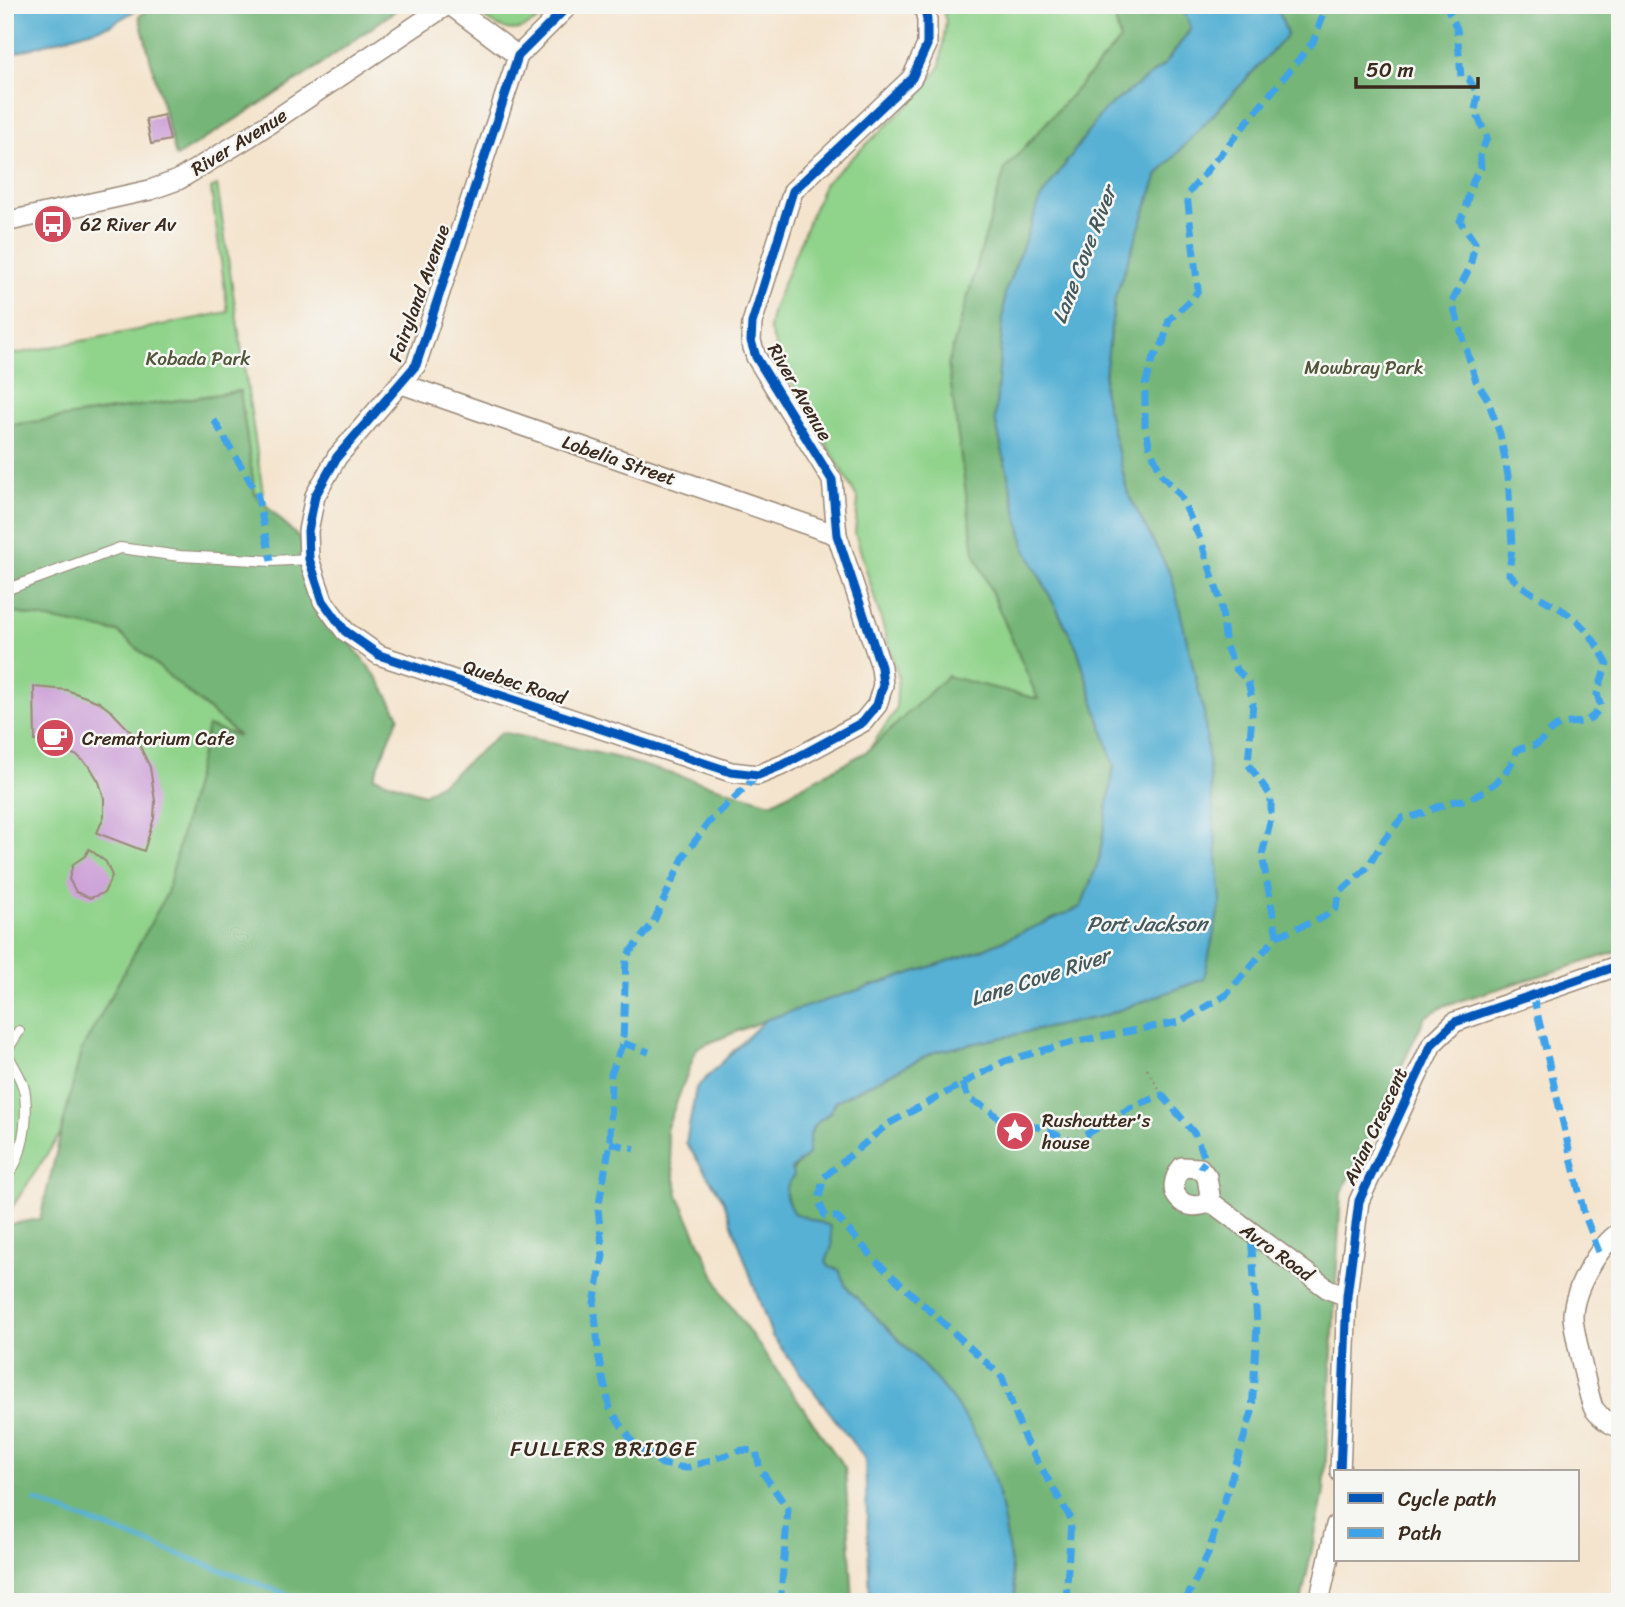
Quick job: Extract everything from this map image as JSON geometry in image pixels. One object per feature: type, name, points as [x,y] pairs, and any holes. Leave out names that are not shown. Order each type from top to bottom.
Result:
[{"type":"street","points":[[449,5],[517,56],[569,5]]},
{"type":"street","name":"River Avenue","points":[[5,222],[150,190],[178,180],[249,137],[449,5]]},
{"type":"street","name":"River Avenue","points":[[758,775],[785,764],[863,722],[881,694],[881,667],[837,535],[832,480],[756,356],[751,341],[751,323],[793,191],[912,78],[927,45],[924,5]]},
{"type":"street","name":"Fairyland Avenue","points":[[309,559],[307,531],[315,496],[337,457],[416,365],[517,56]]},
{"type":"street","name":"Lobelia Street","points":[[402,384],[837,535]]},
{"type":"street","name":"Quebec Road","points":[[309,559],[323,601],[345,631],[379,655],[731,772],[758,775]]},
{"type":"street","name":"Avian Crescent","points":[[1340,1470],[1347,1296],[1359,1201],[1432,1044],[1455,1022],[1620,965]]},
{"type":"street","name":"Avro Road","points":[[1211,1202],[1328,1289],[1347,1296]]},
{"type":"street","points":[[1620,1232],[1599,1252],[1586,1276],[1573,1315],[1592,1407],[1611,1426],[1620,1427]]},
{"type":"street","points":[[1319,1602],[1334,1534]]},
{"type":"lane","points":[[5,590],[120,548],[180,556],[271,561],[309,559]]},
{"type":"lane","points":[[5,1179],[18,1161],[25,1095],[20,1077],[6,1053],[19,1031]]},
{"type":"path","points":[[1147,1069],[1162,1095]]},
{"type":"green space","points":[[157,5],[403,5],[309,73],[176,157],[139,16]]},
{"type":"green space","points":[[472,5],[558,5],[524,28],[516,30],[499,26],[479,14]]},
{"type":"green space","points":[[941,5],[1182,5],[1005,294],[995,419],[1025,548],[1114,766],[868,751],[896,710],[898,676],[855,533],[858,499],[784,370],[769,328],[773,308],[824,184],[919,95],[940,67],[946,21]]},
{"type":"green space","points":[[1112,5],[1182,5],[1191,28],[1165,64],[1103,111],[1041,198],[1005,294],[995,419],[1025,548],[1077,648],[1114,766],[1099,860],[1081,907],[974,953],[765,1020],[697,1048],[666,1130],[678,1195],[723,1294],[845,1468],[853,1602],[5,1602],[5,1225],[40,1219],[81,1051],[167,893],[208,726],[239,736],[118,632],[5,611],[5,426],[240,391],[255,494],[300,539],[325,611],[379,680],[399,716],[374,777],[424,794],[450,777],[502,732],[615,757],[771,803],[868,751],[947,676],[1038,699],[974,552],[948,364],[1005,169],[1120,40]]},
{"type":"green space","name":"Mowbray Park","points":[[1277,5],[1620,5],[1620,951],[1446,1005],[1425,1017],[1341,1193],[1324,1492],[1301,1602],[1017,1602],[1000,1502],[980,1443],[948,1394],[929,1371],[846,1287],[839,1270],[829,1267],[826,1262],[832,1246],[829,1226],[793,1213],[786,1195],[787,1181],[794,1168],[808,1155],[814,1126],[826,1116],[836,1101],[934,1052],[1103,1016],[1204,979],[1172,577],[1128,494],[1103,391],[1115,297],[1158,174],[1287,35]]},
{"type":"green space","name":"Kobada Park","points":[[217,185],[263,493],[255,494],[240,391],[5,426],[5,356],[228,312],[211,189]]},
{"type":"green space","points":[[5,611],[118,632],[241,738],[78,1107],[5,1218]]},
{"type":"water","points":[[5,5],[145,5],[110,25],[5,56]]},
{"type":"water","name":"Port Jackson","points":[[1182,5],[1277,5],[1287,35],[1158,174],[1115,297],[1103,390],[1128,494],[1172,577],[1204,713],[1221,900],[1204,979],[1103,1016],[934,1052],[836,1101],[811,1131],[808,1155],[791,1169],[794,1176],[787,1186],[786,1194],[793,1213],[830,1226],[832,1246],[826,1262],[829,1267],[839,1270],[846,1287],[929,1371],[965,1418],[980,1443],[1000,1502],[1017,1602],[870,1602],[865,1459],[772,1336],[723,1199],[686,1143],[696,1088],[765,1020],[974,953],[1081,907],[1099,860],[1114,766],[1077,648],[1025,548],[995,419],[1005,293],[1041,198],[1103,111],[1165,64],[1191,29]]},
{"type":"building","points":[[164,115],[170,140],[151,144],[146,119]]},
{"type":"building","points":[[34,687],[67,690],[99,702],[135,736],[150,767],[155,801],[154,818],[144,851],[97,833],[104,816],[104,798],[90,767],[78,756],[62,750],[64,741],[35,741]]},
{"type":"building","points":[[89,849],[106,862],[112,876],[104,893],[90,898],[76,892],[69,879],[73,864],[85,856]]},
{"type":"waterway","points":[[35,1501],[308,1602]]},
{"type":"marked path","points":[[1066,1602],[1071,1519],[1025,1440],[1002,1377],[878,1263],[837,1217],[825,1216],[819,1201],[823,1178],[888,1124],[1005,1061],[1073,1042],[1179,1022],[1226,995],[1277,936],[1262,855],[1271,818],[1271,796],[1248,764],[1253,703],[1248,681],[1236,669],[1226,647],[1221,603],[1201,541],[1180,495],[1162,475],[1150,448],[1145,426],[1145,385],[1153,359],[1163,343],[1169,320],[1198,290],[1187,195],[1313,42],[1324,13],[1323,5]]},
{"type":"marked path","points":[[1277,936],[1322,918],[1336,908],[1340,892],[1368,867],[1385,838],[1402,818],[1478,795],[1505,773],[1516,751],[1537,744],[1559,725],[1587,721],[1601,707],[1597,694],[1607,663],[1593,639],[1573,618],[1525,588],[1509,574],[1512,546],[1508,476],[1500,434],[1487,398],[1476,381],[1452,302],[1470,267],[1475,243],[1460,221],[1473,181],[1481,168],[1480,155],[1487,138],[1475,110],[1478,94],[1469,79],[1461,77],[1457,29],[1446,5]]},
{"type":"marked path","points":[[214,420],[257,493],[271,561]]},
{"type":"marked path","points":[[758,775],[709,822],[684,856],[653,923],[626,957],[623,1043],[611,1074],[610,1143],[598,1209],[603,1256],[594,1303],[599,1359],[610,1409],[634,1444],[662,1464],[686,1468],[742,1450],[756,1451],[760,1469],[788,1509],[781,1594],[775,1602]]},
{"type":"marked path","points":[[1533,995],[1584,1213],[1599,1252]]},
{"type":"marked path","points":[[623,1043],[649,1052]]},
{"type":"marked path","points":[[962,1083],[969,1099],[987,1108],[1004,1123],[1038,1127],[1074,1142],[1130,1108],[1162,1095],[1194,1133],[1206,1160],[1200,1168]]},
{"type":"marked path","points":[[610,1143],[635,1149]]},
{"type":"marked path","points":[[1185,1602],[1208,1554],[1252,1412],[1257,1324],[1251,1233]]},
{"type":"cycle path","points":[[569,5],[518,56],[416,365],[337,457],[315,496],[308,531],[309,559],[323,601],[345,631],[379,655],[731,772],[758,775],[785,764],[863,722],[877,705],[883,685],[881,667],[837,535],[832,480],[756,357],[751,341],[752,323],[793,191],[912,78],[927,45],[924,5]]},
{"type":"cycle path","points":[[1340,1470],[1347,1296],[1359,1201],[1432,1044],[1455,1022],[1620,965]]},
{"type":"place","name":"62 River Av","points":[[53,224]]},
{"type":"place","name":"Crematorium Cafe","points":[[55,738]]},
{"type":"place","name":"Rushcutter's house","points":[[1015,1131]]},
{"type":"district","name":"FULLERS BRIDGE","points":[[604,1449]]},
{"type":"water label","name":"Lane Cove River","points":[[1084,255]]},
{"type":"water label","name":"Lane Cove River","points":[[1040,977]]}]
